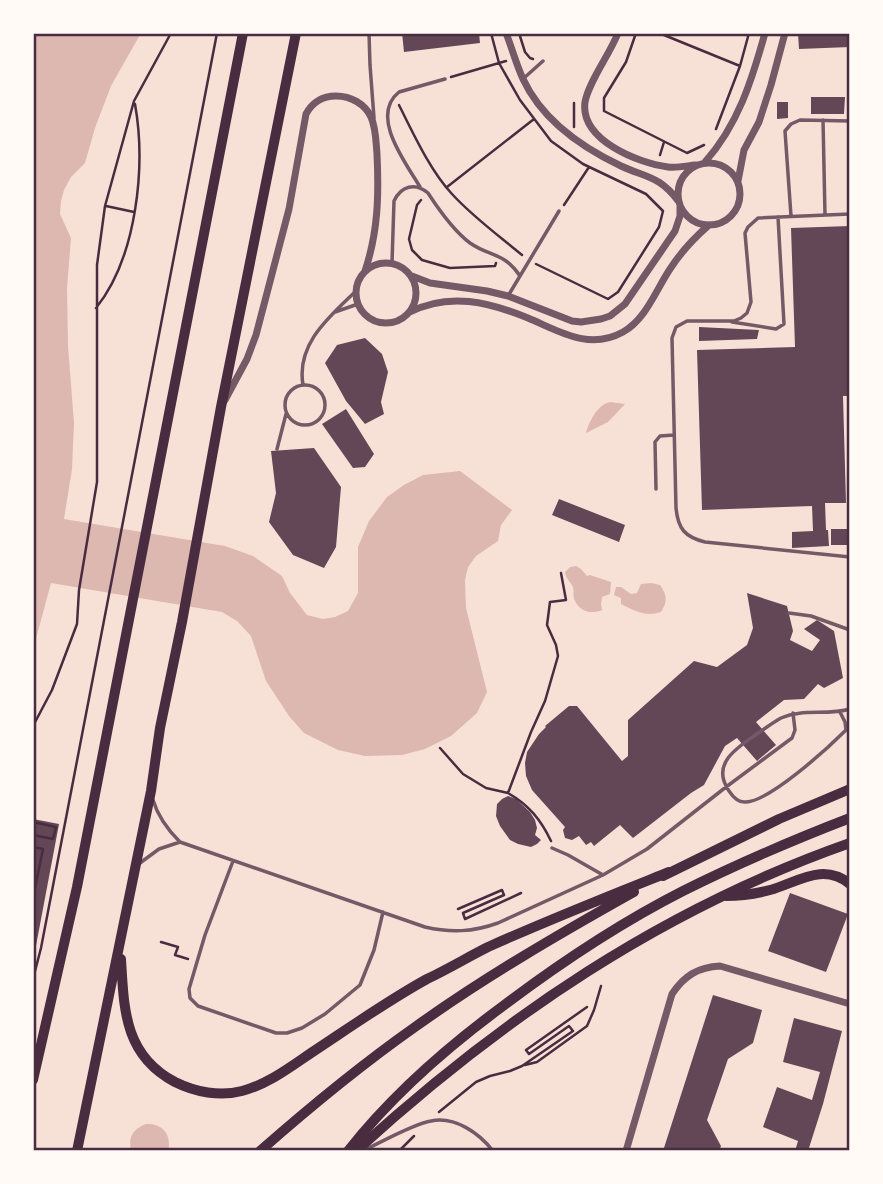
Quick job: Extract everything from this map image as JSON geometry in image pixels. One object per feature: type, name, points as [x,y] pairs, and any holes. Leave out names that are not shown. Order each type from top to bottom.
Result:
[{"type":"main road","points":[[33,1080],[77,887],[243,33]]},
{"type":"main road","points":[[76,1151],[151,791],[160,727],[220,407],[296,33]]},
{"type":"main road","points":[[260,1151],[339,1083],[416,1026],[540,945],[669,872],[848,788]]},
{"type":"main road","points":[[348,1151],[392,1100],[451,1046],[544,976],[612,932],[682,892],[802,836],[850,818]]},
{"type":"main road","points":[[356,1151],[454,1066],[555,992],[649,934],[718,897],[775,871],[850,843]]},
{"type":"main road","points":[[120,942],[125,1013],[135,1043],[159,1072],[186,1087],[223,1094],[242,1091],[270,1080],[422,982],[486,948],[669,872]]},
{"type":"main road","points":[[718,897],[755,894],[821,874],[838,876],[850,884]]},
{"type":"street","points":[[506,33],[523,79],[540,106],[567,134],[602,157],[656,179],[670,190],[689,218],[695,222],[709,225],[721,223],[735,211],[741,194],[738,182],[728,168],[705,162],[675,168],[658,165],[629,155],[603,141],[592,130],[585,102],[618,33]]},
{"type":"street","points":[[705,162],[719,147],[739,110],[753,79],[765,33]]},
{"type":"street","points":[[738,182],[744,150],[759,122],[785,33]]},
{"type":"street","points":[[220,407],[247,359],[256,335],[289,209],[306,114],[310,106],[327,97],[346,97],[357,102],[371,118],[374,129],[378,181],[377,219],[374,242],[356,291],[360,309],[373,320],[384,323],[401,319],[433,302],[458,300],[501,308],[574,338],[605,339],[623,332],[638,321],[678,257],[709,225]]},
{"type":"street","points":[[365,271],[380,263],[392,263],[412,276],[430,283],[508,296],[572,321],[591,321],[610,316],[625,304],[674,231],[680,216],[680,181],[695,165]]},
{"type":"street","points":[[410,312],[417,294],[412,276]]},
{"type":"street","points":[[626,1151],[672,994],[687,976],[697,970],[720,966],[850,1004]]},
{"type":"lane","points":[[369,33],[374,129]]},
{"type":"lane","points":[[523,79],[543,61]]},
{"type":"lane","points":[[445,79],[399,92],[388,106],[389,127],[402,158],[420,187],[466,239],[512,264],[520,276]]},
{"type":"lane","points":[[822,120],[825,215]]},
{"type":"lane","points":[[791,216],[785,131],[787,127],[796,121],[850,121]]},
{"type":"lane","points":[[392,263],[394,201],[404,188],[420,187]]},
{"type":"lane","points":[[508,296],[559,211]]},
{"type":"lane","points":[[726,322],[741,318],[750,307],[745,240],[748,227],[758,218],[850,214]]},
{"type":"lane","points":[[778,216],[784,324],[776,329],[726,322],[687,321],[673,331],[677,517],[680,527],[687,535],[705,542],[850,557]]},
{"type":"lane","points":[[303,385],[301,372],[304,354],[311,338],[356,291]]},
{"type":"lane","points":[[333,313],[358,304]]},
{"type":"lane","points":[[278,449],[287,396],[295,387],[303,385],[316,388],[322,394],[325,402],[323,414],[314,423],[305,425],[293,422],[286,414]]},
{"type":"lane","points":[[656,489],[654,442],[660,436],[674,435]]},
{"type":"lane","points":[[789,613],[811,616],[850,629]]},
{"type":"lane","points":[[840,712],[848,730],[789,780],[754,801],[740,802],[730,793],[726,787],[724,771],[729,755],[735,749],[771,724],[793,713],[840,712],[850,709]]},
{"type":"lane","points":[[151,791],[159,815],[180,842],[439,930],[469,931],[498,923],[603,875],[647,849],[792,738],[795,730],[793,713]]},
{"type":"lane","points":[[134,870],[159,849],[180,842]]},
{"type":"lane","points":[[552,848],[603,875]]},
{"type":"lane","points":[[233,861],[197,961],[189,994],[193,1003],[198,1006],[268,1031],[295,1031],[325,1014],[360,985],[374,950],[383,912]]},
{"type":"lane","points":[[362,1151],[431,1121],[446,1121],[464,1126],[479,1135],[493,1151]]},
{"type":"lane","points":[[562,1151],[568,1151]]},
{"type":"path","points":[[33,726],[52,690],[77,624],[79,590],[94,505],[97,482],[97,265],[105,206],[134,101],[171,33]]},
{"type":"path","points":[[33,979],[216,33]]},
{"type":"path","points":[[395,96],[417,141],[443,182],[478,219],[529,261],[608,299],[618,292],[659,227],[663,211],[646,194],[589,167],[551,141],[520,100],[499,63],[491,33]]},
{"type":"path","points":[[519,33],[525,52],[530,58],[543,61]]},
{"type":"path","points":[[636,33],[626,62],[604,98],[604,111],[687,153],[709,143]]},
{"type":"path","points":[[659,33],[740,66]]},
{"type":"path","points":[[712,136],[740,66],[749,33]]},
{"type":"path","points":[[445,79],[515,58]]},
{"type":"path","points":[[96,308],[114,280],[134,212],[140,171],[140,148],[134,101]]},
{"type":"path","points":[[447,187],[534,119]]},
{"type":"path","points":[[658,165],[664,142]]},
{"type":"path","points":[[559,211],[589,167]]},
{"type":"path","points":[[443,182],[417,205],[409,239],[412,250],[422,260],[450,268],[495,266],[504,240]]},
{"type":"path","points":[[105,206],[134,212]]},
{"type":"path","points":[[508,793],[545,701],[558,656],[547,625],[550,602],[566,600],[561,573]]},
{"type":"path","points":[[440,748],[463,774],[486,788],[508,793],[521,800],[543,823],[552,848]]},
{"type":"path","points":[[33,822],[56,827],[53,839],[33,835]]},
{"type":"path","points":[[33,847],[43,849],[35,877],[33,898]]},
{"type":"path","points":[[458,909],[502,890],[504,895],[463,913],[465,919],[521,893]]},
{"type":"path","points":[[33,935],[33,945]]},
{"type":"path","points":[[161,942],[178,947],[175,955],[197,961]]},
{"type":"path","points":[[522,1066],[537,1062],[587,1026],[600,986]]},
{"type":"path","points":[[399,1151],[455,1098],[477,1082],[522,1066],[573,1031],[569,1026],[529,1054],[526,1050],[587,1007]]},
{"type":"shaded area","points":[[33,33],[141,33],[111,86],[85,163],[71,177],[61,201],[60,214],[71,238],[67,288],[74,423],[72,469],[64,519],[225,546],[253,556],[282,576],[290,593],[307,615],[323,619],[348,611],[358,593],[358,547],[369,521],[387,497],[423,475],[460,471],[512,510],[501,525],[498,541],[476,556],[468,567],[465,580],[466,608],[487,692],[477,713],[451,736],[425,749],[402,755],[365,756],[338,750],[304,733],[266,681],[251,636],[237,621],[222,612],[51,583],[33,650]]},
{"type":"shaded area","points":[[610,402],[625,404],[608,422],[586,433],[597,410]]},
{"type":"shaded area","points":[[576,566],[587,576],[611,582],[610,594],[602,597],[602,610],[585,611],[576,603],[573,587],[565,572]]},
{"type":"shaded area","points":[[641,584],[660,585],[665,595],[666,601],[661,612],[645,614],[636,611],[621,604],[621,598],[614,595],[616,587],[621,587],[631,594],[637,593]]},
{"type":"shaded area","points":[[146,1124],[165,1131],[169,1140],[168,1151],[131,1151],[132,1134]]},
{"type":"building","points":[[402,33],[479,33],[480,43],[404,52]]},
{"type":"building","points":[[798,33],[850,33],[850,47],[799,49]]},
{"type":"building","points":[[811,97],[845,97],[844,114],[811,114]]},
{"type":"building","points":[[777,102],[788,102],[788,118],[777,119]]},
{"type":"building","points":[[850,226],[850,396],[843,396],[846,503],[825,503],[829,546],[792,548],[792,532],[813,531],[812,506],[702,510],[697,350],[795,347],[791,228]]},
{"type":"building","points":[[699,327],[759,330],[757,339],[699,341]]},
{"type":"building","points":[[365,338],[382,354],[388,372],[381,402],[384,414],[365,424],[346,401],[325,363],[337,345]]},
{"type":"building","points":[[346,409],[374,454],[365,467],[353,468],[322,424]]},
{"type":"building","points":[[314,448],[341,487],[336,547],[324,568],[293,555],[269,522],[276,493],[271,451]]},
{"type":"building","points":[[559,499],[625,525],[619,542],[552,515]]},
{"type":"building","points":[[831,529],[850,529],[850,545],[831,545]]},
{"type":"building","points":[[747,593],[787,606],[793,631],[790,640],[812,651],[820,640],[804,629],[817,620],[834,631],[843,678],[824,688],[818,684],[804,699],[784,700],[756,722],[776,745],[757,761],[737,738],[725,746],[704,785],[633,838],[620,825],[594,846],[591,842],[586,845],[579,836],[572,840],[565,838],[565,827],[532,790],[526,776],[527,752],[539,734],[569,706],[577,706],[622,761],[628,756],[628,720],[694,661],[717,667],[747,645],[753,628]]},
{"type":"building","points":[[508,796],[516,799],[535,820],[535,835],[541,840],[537,844],[531,847],[518,844],[510,840],[500,826],[496,816],[497,804]]},
{"type":"building","points":[[33,819],[59,824],[35,951],[33,951]]},
{"type":"building","points":[[790,893],[848,914],[826,972],[768,951]]},
{"type":"building","points":[[713,995],[762,1010],[753,1043],[728,1059],[707,1120],[721,1146],[719,1151],[663,1151]]},
{"type":"building","points":[[794,1018],[842,1031],[808,1151],[795,1151],[798,1141],[763,1127],[777,1087],[812,1100],[820,1072],[783,1062]]}]
